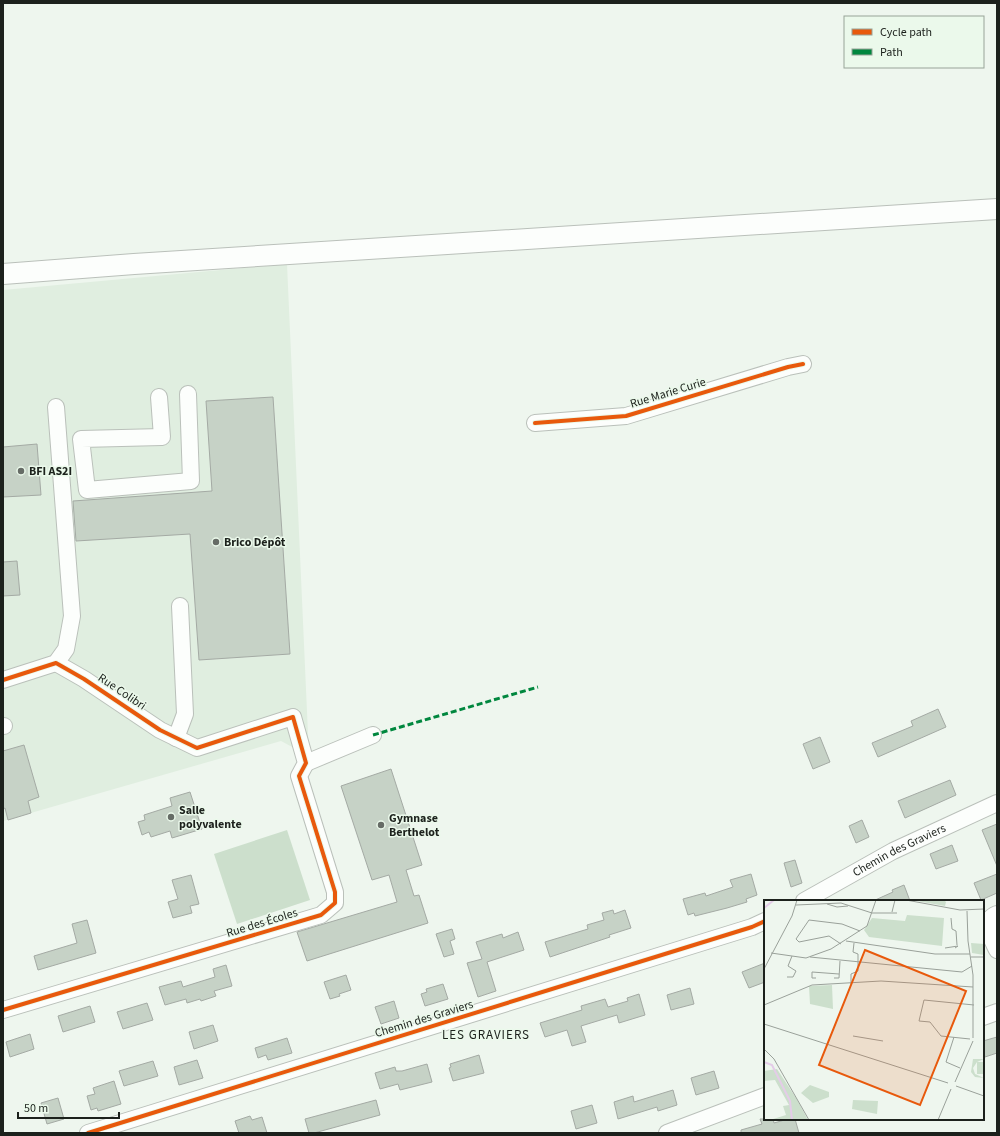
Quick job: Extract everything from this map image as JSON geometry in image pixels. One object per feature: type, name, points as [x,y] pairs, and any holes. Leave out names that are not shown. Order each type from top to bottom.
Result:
[{"type":"main road","points":[[3,274],[134,264],[997,209]]},
{"type":"street","name":"Rue Marie Curie","points":[[535,423],[626,416],[788,367],[803,364]]},
{"type":"street","points":[[159,396],[162,437],[81,439],[86,490],[191,481],[188,394]]},
{"type":"street","points":[[3,680],[56,663],[66,649],[72,616],[56,407]]},
{"type":"street","points":[[176,738],[185,714],[180,606]]},
{"type":"street","name":"Rue Colibri","points":[[56,663],[84,679],[160,730],[197,748],[293,717],[306,763]]},
{"type":"street","points":[[306,763],[373,736]]},
{"type":"street","name":"Rue des Écoles","points":[[3,1010],[321,915],[335,903],[336,892],[299,776],[306,763]]},
{"type":"street","name":"Chemin des Graviers","points":[[806,900],[893,851],[997,803]]},
{"type":"street","points":[[997,914],[994,915],[988,922],[988,930],[997,950]]},
{"type":"street","name":"Chemin des Graviers","points":[[88,1133],[737,932],[764,921]]},
{"type":"street","points":[[984,1017],[997,1012]]},
{"type":"street","points":[[667,1133],[764,1096]]},
{"type":"shaded area","points":[[287,264],[309,756],[281,741],[3,821],[3,290]]},
{"type":"shaded area","points":[[287,830],[310,900],[237,924],[214,854]]},
{"type":"building","points":[[273,397],[290,654],[199,660],[190,534],[76,541],[73,501],[212,491],[206,401]]},
{"type":"building","name":"BFI AS2I","points":[[37,444],[41,495],[3,497],[3,447]]},
{"type":"building","points":[[17,561],[20,595],[3,596],[3,562]]},
{"type":"building","points":[[938,709],[946,727],[878,757],[872,743],[913,726],[911,721]]},
{"type":"building","points":[[820,737],[830,762],[813,769],[803,744]]},
{"type":"building","points":[[24,745],[39,797],[28,801],[31,813],[8,820],[5,808],[3,809],[3,751]]},
{"type":"building","points":[[391,769],[422,865],[406,870],[414,896],[419,895],[428,923],[307,961],[297,932],[397,902],[389,875],[372,880],[341,786]]},
{"type":"building","points":[[950,780],[956,795],[905,818],[898,801]]},
{"type":"building","name":"Salle polyvalente","points":[[190,792],[202,829],[172,838],[170,831],[151,837],[149,832],[142,835],[138,822],[145,820],[144,815],[172,806],[170,798]]},
{"type":"building","points":[[862,820],[869,837],[856,843],[849,826]]},
{"type":"building","points":[[997,824],[997,866],[982,830]]},
{"type":"building","points":[[952,845],[958,861],[936,869],[930,854]]},
{"type":"building","points":[[795,860],[802,883],[791,887],[784,863]]},
{"type":"building","points":[[751,874],[757,895],[746,899],[747,902],[695,916],[694,913],[688,915],[683,899],[705,893],[706,896],[733,887],[730,880]]},
{"type":"building","points":[[997,874],[997,893],[981,900],[974,883]]},
{"type":"building","points":[[191,875],[199,904],[190,906],[192,913],[173,918],[168,902],[178,899],[172,880]]},
{"type":"building","points":[[904,885],[910,900],[875,900],[893,892],[892,890]]},
{"type":"building","points":[[613,910],[614,914],[625,910],[631,928],[609,935],[610,937],[550,957],[545,942],[588,929],[587,925],[604,920],[602,913]]},
{"type":"building","points":[[87,920],[96,953],[38,970],[34,956],[77,943],[72,924]]},
{"type":"building","points":[[452,929],[455,939],[450,941],[454,954],[444,957],[436,934]]},
{"type":"building","points":[[518,932],[524,950],[487,962],[496,991],[478,997],[467,963],[482,959],[476,942],[502,934],[503,938]]},
{"type":"building","points":[[764,963],[764,982],[749,988],[742,972]]},
{"type":"building","points":[[226,965],[232,986],[214,991],[216,996],[201,1001],[200,999],[187,1003],[186,999],[165,1005],[159,987],[181,981],[183,987],[215,977],[213,969]]},
{"type":"building","points":[[346,975],[351,990],[330,999],[324,982]]},
{"type":"building","points":[[443,984],[448,999],[425,1006],[421,994],[427,992],[426,989]]},
{"type":"building","points":[[690,988],[694,1004],[671,1010],[667,995]]},
{"type":"building","points":[[639,994],[645,1015],[619,1023],[617,1015],[581,1026],[586,1042],[572,1046],[567,1030],[545,1037],[540,1023],[582,1010],[581,1006],[605,999],[608,1007],[628,1001],[627,998]]},
{"type":"building","points":[[394,1001],[399,1018],[381,1024],[375,1007]]},
{"type":"building","points":[[147,1003],[153,1020],[123,1029],[117,1012]]},
{"type":"building","points":[[90,1006],[95,1022],[63,1032],[58,1016]]},
{"type":"building","points":[[213,1025],[218,1041],[194,1049],[189,1032]]},
{"type":"building","points":[[30,1034],[34,1049],[10,1057],[6,1042]]},
{"type":"building","points":[[997,1037],[997,1053],[985,1057],[984,1041]]},
{"type":"building","points":[[287,1038],[292,1053],[268,1060],[266,1055],[258,1058],[255,1048]]},
{"type":"building","points":[[479,1055],[484,1073],[453,1081],[449,1068],[451,1067],[450,1064]]},
{"type":"building","points":[[197,1060],[203,1078],[179,1085],[174,1067]]},
{"type":"building","points":[[153,1061],[158,1076],[124,1086],[119,1071]]},
{"type":"building","points":[[427,1064],[432,1082],[400,1090],[398,1084],[380,1089],[375,1073],[395,1067],[396,1071],[402,1071]]},
{"type":"building","points":[[714,1071],[719,1088],[696,1095],[691,1078]]},
{"type":"building","points":[[114,1081],[121,1104],[98,1111],[97,1108],[91,1110],[87,1096],[95,1094],[93,1088]]},
{"type":"building","points":[[673,1090],[677,1105],[658,1111],[657,1107],[618,1119],[614,1102],[633,1096],[634,1102]]},
{"type":"building","points":[[58,1098],[64,1119],[47,1124],[41,1103]]},
{"type":"building","points":[[376,1100],[380,1115],[314,1133],[309,1133],[305,1119]]},
{"type":"building","points":[[592,1105],[597,1123],[576,1129],[571,1111]]},
{"type":"building","points":[[250,1116],[252,1120],[262,1117],[267,1133],[239,1133],[235,1121]]},
{"type":"building","points":[[760,1119],[773,1120],[774,1123],[784,1120],[795,1120],[799,1133],[741,1133],[741,1130],[762,1124]]},
{"type":"marked path","points":[[373,735],[538,687]]},
{"type":"cycle path","points":[[535,423],[626,416],[788,367],[803,364]]},
{"type":"cycle path","points":[[3,680],[56,663],[84,679],[160,730],[197,748],[293,717],[306,763],[299,776],[335,892],[335,903],[321,915],[3,1010]]},
{"type":"cycle path","points":[[88,1133],[752,927],[764,921]]},
{"type":"place","name":"BFI AS2I","points":[[21,471]]},
{"type":"place","name":"Brico Dépôt","points":[[216,542]]},
{"type":"place","name":"Salle polyvalente","points":[[171,817]]},
{"type":"place","name":"Gymnase Berthelot","points":[[381,825]]},
{"type":"district","name":"LES GRAVIERS","points":[[486,1035]]}]
